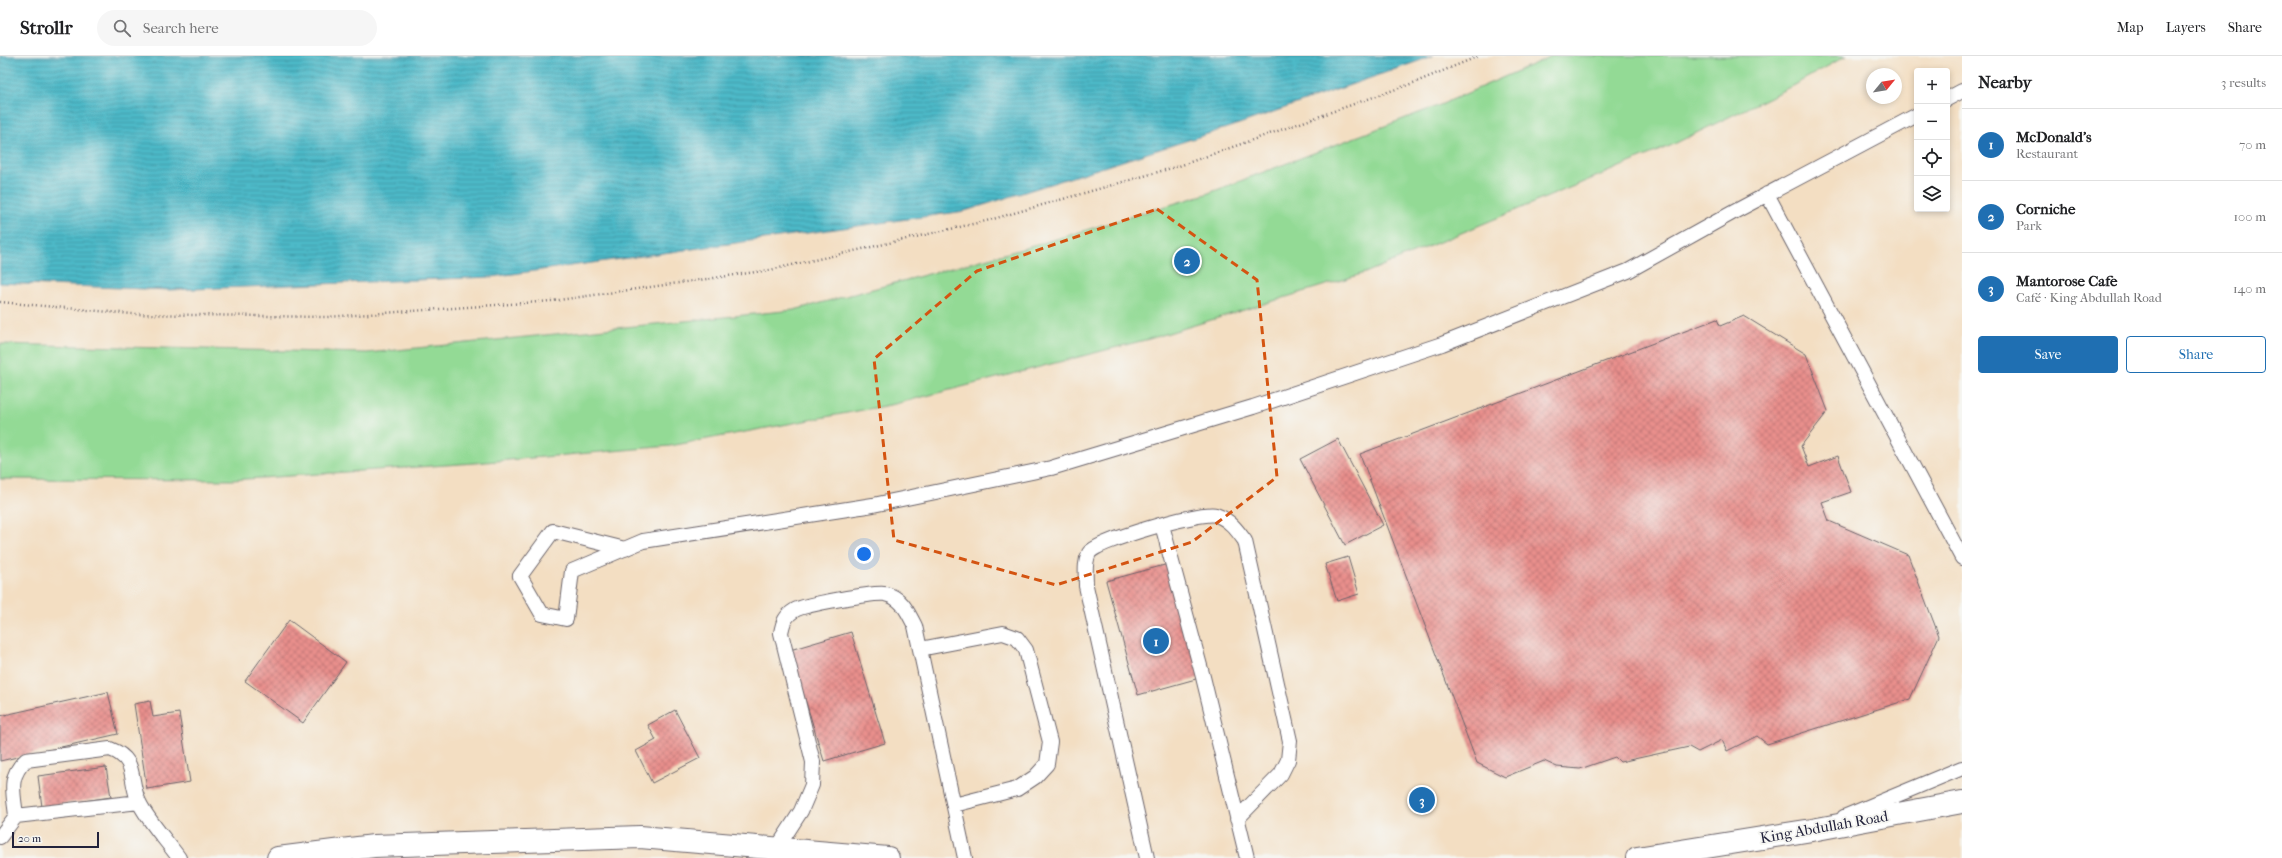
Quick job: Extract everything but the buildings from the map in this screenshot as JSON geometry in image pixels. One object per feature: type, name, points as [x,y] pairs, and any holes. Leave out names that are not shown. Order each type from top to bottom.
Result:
[{"type":"street","name":"King Abdullah Road","points":[[1637,858],[1812,830],[1962,802]]},
{"type":"street","points":[[278,858],[374,846],[640,837],[888,858]]},
{"type":"lane","points":[[1950,97],[1962,91]]},
{"type":"lane","points":[[625,549],[552,531],[520,576],[542,614],[566,619],[572,571],[625,549],[643,541],[873,505],[1050,468],[1253,407],[1442,344],[1628,272],[1767,194],[1914,117]]},
{"type":"lane","points":[[1767,194],[1962,558]]},
{"type":"lane","points":[[1147,858],[1086,586],[1085,567],[1090,552],[1104,542],[1196,515],[1215,515],[1232,524],[1244,541],[1290,741],[1288,760],[1281,774],[1237,819]]},
{"type":"lane","points":[[1162,525],[1203,677],[1247,858]]},
{"type":"lane","points":[[777,848],[802,811],[812,786],[813,762],[781,633],[784,619],[796,609],[863,595],[885,594],[903,604],[915,626],[965,858]]},
{"type":"lane","points":[[920,649],[1003,633],[1017,638],[1026,650],[1050,742],[1047,764],[1035,777],[1017,789],[954,805]]},
{"type":"lane","points":[[0,836],[16,816],[13,779],[17,769],[26,760],[110,749],[122,754],[129,763],[139,802],[179,858]]},
{"type":"lane","points":[[1812,830],[1962,768]]},
{"type":"lane","points":[[16,816],[139,802]]},
{"type":"path","points":[[0,302],[132,314],[327,317],[552,301],[770,270],[986,221],[1179,166],[1416,82],[1479,56]]},
{"type":"highlighted area","points":[[1157,209],[1257,280],[1277,477],[1192,542],[1056,585],[894,540],[874,359],[977,271]]},
{"type":"green space","points":[[1552,56],[1846,56],[1794,85],[1670,146],[1365,273],[1149,339],[895,404],[670,446],[474,463],[232,480],[0,479],[0,344],[367,353],[794,310],[1026,248],[1206,194],[1440,105]]},
{"type":"water","points":[[0,56],[1433,56],[1239,124],[965,211],[491,277],[169,290],[0,283]]},
{"type":"place","name":"Corniche","points":[[1187,261]]},
{"type":"place","name":"McDonald's","points":[[1156,641]]},
{"type":"place","name":"Mantorose Cafe","points":[[1422,800]]}]
